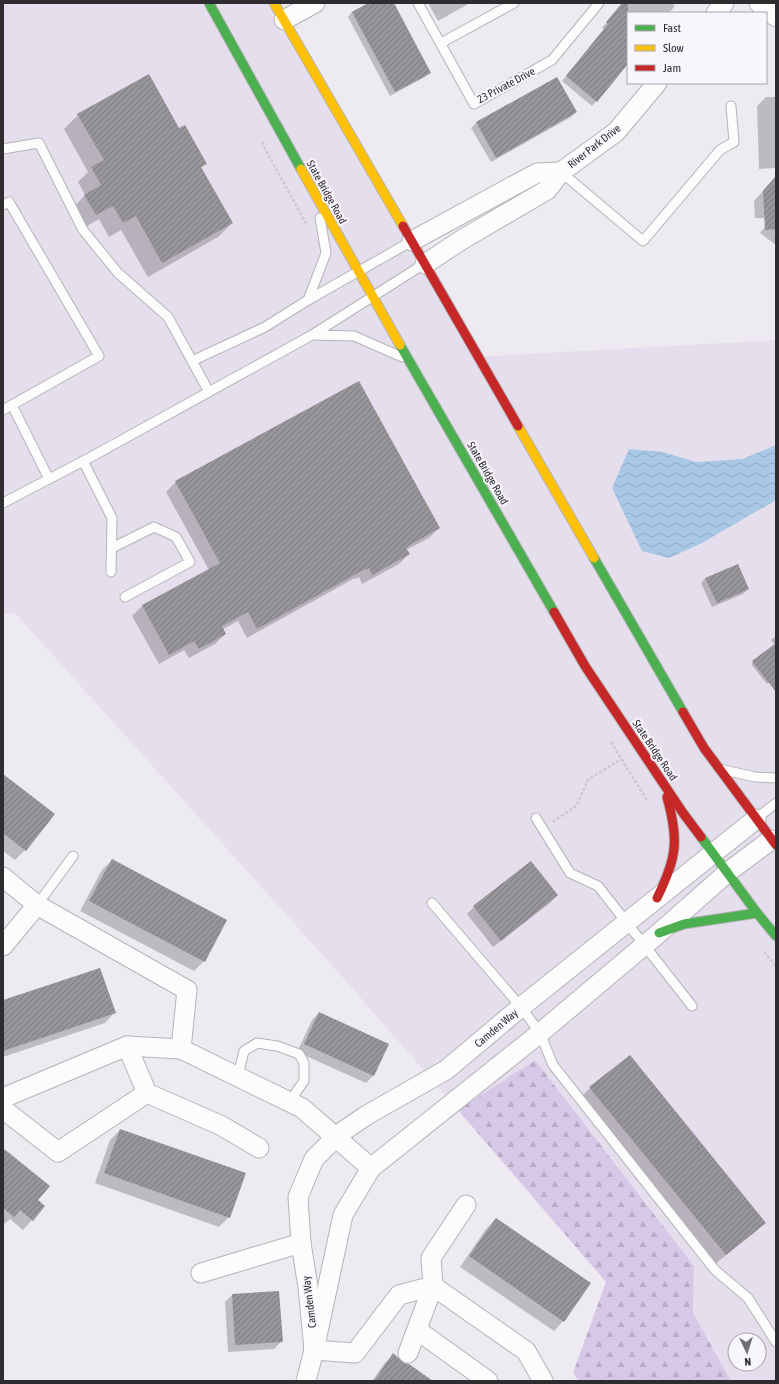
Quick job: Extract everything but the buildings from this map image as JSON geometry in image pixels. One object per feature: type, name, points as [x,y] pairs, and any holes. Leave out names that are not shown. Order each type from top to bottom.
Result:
[{"type":"highway","name":"State Bridge Road","points":[[209,3],[408,360],[585,666],[664,786],[757,913],[776,936]]},
{"type":"highway","points":[[274,3],[704,748],[756,819],[774,840]]},
{"type":"highway","points":[[657,898],[669,873],[673,859],[675,842],[674,823],[664,786]]},
{"type":"highway","points":[[659,933],[684,924],[757,913]]},
{"type":"street","points":[[284,20],[315,3]]},
{"type":"street","points":[[717,12],[724,3]]},
{"type":"street","points":[[759,3],[776,17]]},
{"type":"street","name":"River Park Drive","points":[[425,264],[463,239],[547,190],[561,172],[616,132],[656,84]]},
{"type":"street","name":"River Park Drive","points":[[412,241],[537,173],[561,172]]},
{"type":"street","name":"Camden Way","points":[[314,1350],[308,1287],[301,1243],[298,1197],[314,1159],[335,1138],[367,1115],[446,1070],[521,1007],[756,819]]},
{"type":"street","name":"Camden Way","points":[[314,1350],[343,1215],[371,1168],[540,1033],[659,933],[728,872],[774,840]]},
{"type":"street","points":[[3,876],[37,905],[187,990],[181,1049]]},
{"type":"street","points":[[3,946],[37,905]]},
{"type":"street","points":[[127,1046],[147,1093],[222,1126],[259,1148]]},
{"type":"street","points":[[3,1098],[127,1046],[181,1049],[302,1108],[371,1168]]},
{"type":"street","points":[[3,1109],[58,1152],[147,1093]]},
{"type":"street","points":[[408,1353],[433,1286],[431,1258],[466,1205]]},
{"type":"street","points":[[201,1272],[301,1243]]},
{"type":"street","points":[[306,1381],[314,1350],[355,1353],[399,1295],[433,1286],[526,1351],[543,1381]]},
{"type":"street","points":[[417,1330],[488,1381]]},
{"type":"lane","name":"23 Private Drive","points":[[418,3],[474,104],[552,60],[600,3]]},
{"type":"lane","points":[[440,43],[514,3]]},
{"type":"lane","points":[[561,172],[643,241],[720,150],[734,142],[731,106]]},
{"type":"lane","points":[[3,149],[39,144],[83,230],[118,273],[168,316],[209,392]]},
{"type":"lane","points":[[308,300],[326,253],[315,195]]},
{"type":"lane","points":[[3,205],[9,202],[99,356],[3,410]]},
{"type":"lane","points":[[192,362],[265,327],[308,300],[412,241]]},
{"type":"lane","points":[[3,503],[83,461],[312,335],[425,264]]},
{"type":"lane","points":[[312,335],[354,336],[408,360]]},
{"type":"lane","points":[[12,405],[49,479]]},
{"type":"lane","points":[[83,461],[112,518],[111,572]]},
{"type":"lane","points":[[112,548],[154,527],[176,537],[190,562],[125,597]]},
{"type":"lane","points":[[719,769],[755,777],[776,778]]},
{"type":"lane","points":[[756,819],[776,803]]},
{"type":"lane","points":[[536,818],[570,873],[598,886],[692,1006]]},
{"type":"lane","points":[[37,905],[73,856]]},
{"type":"lane","points":[[432,903],[521,1007],[540,1033],[553,1065],[715,1270],[748,1298],[776,1342]]},
{"type":"lane","points":[[238,1076],[244,1051],[257,1043],[277,1046],[299,1054],[304,1063],[304,1081],[289,1102]]},
{"type":"path","points":[[543,829],[577,805],[588,780],[621,759]]},
{"type":"shaded area","points":[[3,3],[267,3],[472,357],[776,340],[776,1381],[731,1381],[693,1313],[694,1266],[535,1060],[458,1110],[346,981],[15,613],[3,614]]},
{"type":"green space","points":[[535,1060],[694,1266],[693,1313],[731,1381],[579,1381],[573,1373],[606,1282],[458,1110]]},
{"type":"water","points":[[776,445],[776,500],[702,543],[669,558],[642,551],[612,488],[629,449],[663,452],[696,462],[743,459]]},
{"type":"traffic: fast","points":[[209,3],[301,169]]},
{"type":"traffic: fast","points":[[400,345],[554,612]]},
{"type":"traffic: fast","points":[[594,558],[683,712]]},
{"type":"traffic: fast","points":[[701,837],[757,913],[776,936]]},
{"type":"traffic: fast","points":[[659,933],[684,924],[757,913]]},
{"type":"traffic: slow","points":[[274,3],[403,226]]},
{"type":"traffic: slow","points":[[301,169],[400,345]]},
{"type":"traffic: slow","points":[[518,426],[594,558]]},
{"type":"traffic: jam","points":[[403,226],[518,426]]},
{"type":"traffic: jam","points":[[554,612],[585,666],[683,813],[701,837]]},
{"type":"traffic: jam","points":[[683,712],[704,748],[776,845]]},
{"type":"traffic: jam","points":[[657,898],[669,871],[674,849],[673,825],[667,797]]}]
